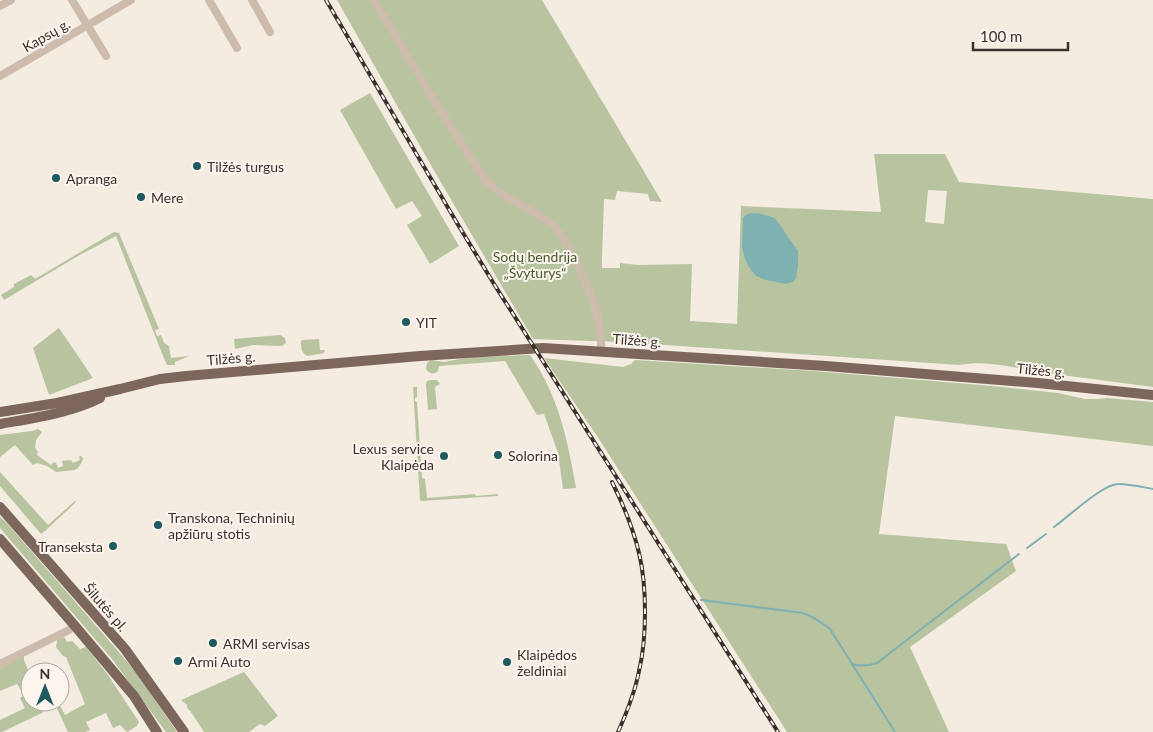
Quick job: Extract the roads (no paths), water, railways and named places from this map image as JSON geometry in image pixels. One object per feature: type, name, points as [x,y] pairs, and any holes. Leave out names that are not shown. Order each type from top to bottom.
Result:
[{"type":"main road","name":"Tilžės g.","points":[[0,412],[57,403],[160,379],[534,348],[844,367],[1038,383],[1153,395]]},
{"type":"main road","name":"Tilžės g.","points":[[0,424],[69,410],[93,402],[120,389]]},
{"type":"main road","name":"Šilutės pl.","points":[[0,506],[125,649],[184,732]]},
{"type":"main road","points":[[0,539],[134,696],[157,732]]},
{"type":"street","points":[[0,6],[11,0]]},
{"type":"street","points":[[72,0],[106,56]]},
{"type":"street","name":"Kapsų g.","points":[[0,76],[131,0]]},
{"type":"street","points":[[209,0],[238,48]]},
{"type":"street","points":[[252,0],[270,32]]},
{"type":"street","points":[[374,0],[438,107],[485,180],[501,194],[550,222],[559,232],[581,273],[596,310],[602,336],[601,352]]},
{"type":"street","points":[[0,664],[75,626]]},
{"type":"water","points":[[750,213],[758,213],[775,218],[798,251],[798,266],[796,278],[793,282],[786,284],[756,276],[746,262],[742,248],[743,218]]},
{"type":"waterway","points":[[1054,527],[1095,495],[1112,485],[1127,484],[1153,489]]},
{"type":"waterway","points":[[1027,548],[1046,534]]},
{"type":"waterway","points":[[852,664],[864,666],[877,663],[1019,554]]},
{"type":"waterway","points":[[701,600],[803,613],[820,622],[830,629],[895,732]]},
{"type":"railway","points":[[326,0],[494,284],[778,732]]},
{"type":"railway","points":[[612,482],[637,544],[642,566],[645,596],[645,628],[642,658],[633,694],[618,732]]},
{"type":"place","name":"Tilžės turgus","points":[[197,166]]},
{"type":"place","name":"Apranga","points":[[56,178]]},
{"type":"place","name":"Mere","points":[[141,197]]},
{"type":"place","name":"YIT","points":[[406,322]]},
{"type":"place","name":"Solorina","points":[[498,455]]},
{"type":"place","name":"Lexus service Klaipėda","points":[[444,456]]},
{"type":"place","name":"Transkona, Techninių apžiūrų stotis","points":[[158,525]]},
{"type":"place","name":"Transeksta","points":[[113,546]]},
{"type":"place","name":"ARMI servisas","points":[[213,643]]},
{"type":"place","name":"Armi Auto","points":[[178,661]]},
{"type":"place","name":"Klaipėdos želdiniai","points":[[507,662]]},
{"type":"park label","name":"Sodų bendrija „Švyturys“","points":[[535,264]]}]
